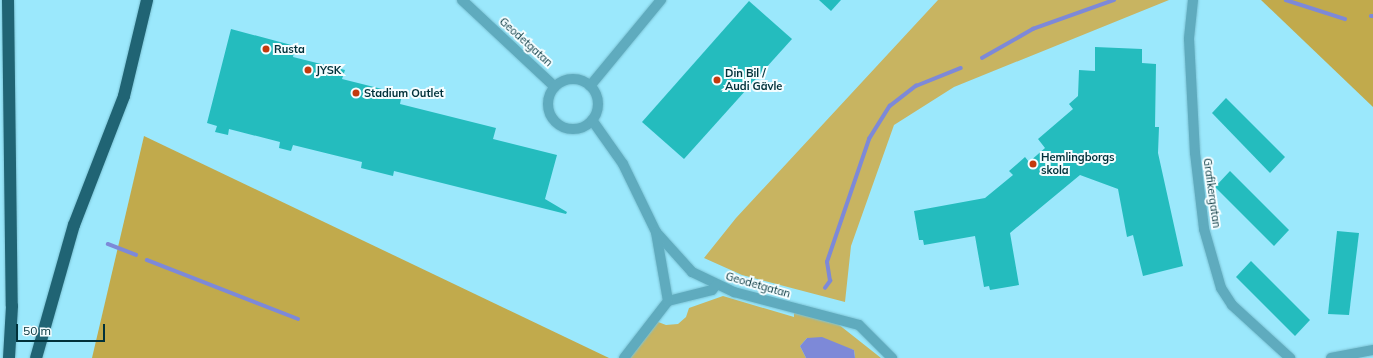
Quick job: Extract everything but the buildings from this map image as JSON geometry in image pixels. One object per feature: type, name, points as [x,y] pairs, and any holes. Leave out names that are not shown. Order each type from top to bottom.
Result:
[{"type":"highway","points":[[8,0],[12,298],[9,358]]},
{"type":"highway","points":[[36,358],[74,225],[124,96],[147,0]]},
{"type":"street","name":"Geodetgatan","points":[[462,0],[554,87]]},
{"type":"street","points":[[590,86],[661,0]]},
{"type":"street","name":"Grafikergatan","points":[[1193,0],[1189,39],[1194,153],[1204,229],[1221,288],[1232,306],[1290,358]]},
{"type":"street","points":[[568,79],[584,82],[590,86],[597,99],[592,120],[579,128],[558,124],[548,106],[554,87],[568,79]]},
{"type":"street","name":"Geodetgatan","points":[[592,120],[623,164],[656,232],[692,272],[716,285],[859,325],[892,358]]},
{"type":"street","points":[[656,232],[668,301]]},
{"type":"street","points":[[624,358],[668,301],[712,290],[716,285]]},
{"type":"street","points":[[1331,358],[1373,350]]},
{"type":"shaded area","points":[[938,0],[1169,0],[954,87],[894,125],[851,246],[845,302],[742,275],[704,258],[736,218]]},
{"type":"shaded area","points":[[1261,0],[1373,0],[1373,107]]},
{"type":"shaded area","points":[[144,136],[609,358],[92,358]]},
{"type":"shaded area","points":[[723,296],[794,317],[794,311],[838,324],[881,358],[855,358],[854,350],[807,338],[800,346],[806,358],[624,358],[653,320],[666,325],[678,324],[686,317],[689,308]]},
{"type":"water","points":[[822,337],[854,350],[855,358],[806,358],[800,346],[807,338]]},
{"type":"waterway","points":[[982,58],[1033,29],[1114,0]]},
{"type":"waterway","points":[[1286,0],[1345,19]]},
{"type":"waterway","points":[[825,288],[830,281],[827,262],[869,139],[890,106],[916,86],[961,68]]},
{"type":"waterway","points":[[108,244],[136,255]]},
{"type":"waterway","points":[[147,260],[298,319]]},
{"type":"place","name":"Rusta","points":[[266,49]]},
{"type":"place","name":"JYSK","points":[[308,70]]},
{"type":"place","name":"Din Bil / Audi Gävle","points":[[717,80]]},
{"type":"place","name":"Stadium Outlet","points":[[356,93]]},
{"type":"place","name":"Hemlingborgs skola","points":[[1033,164]]}]
